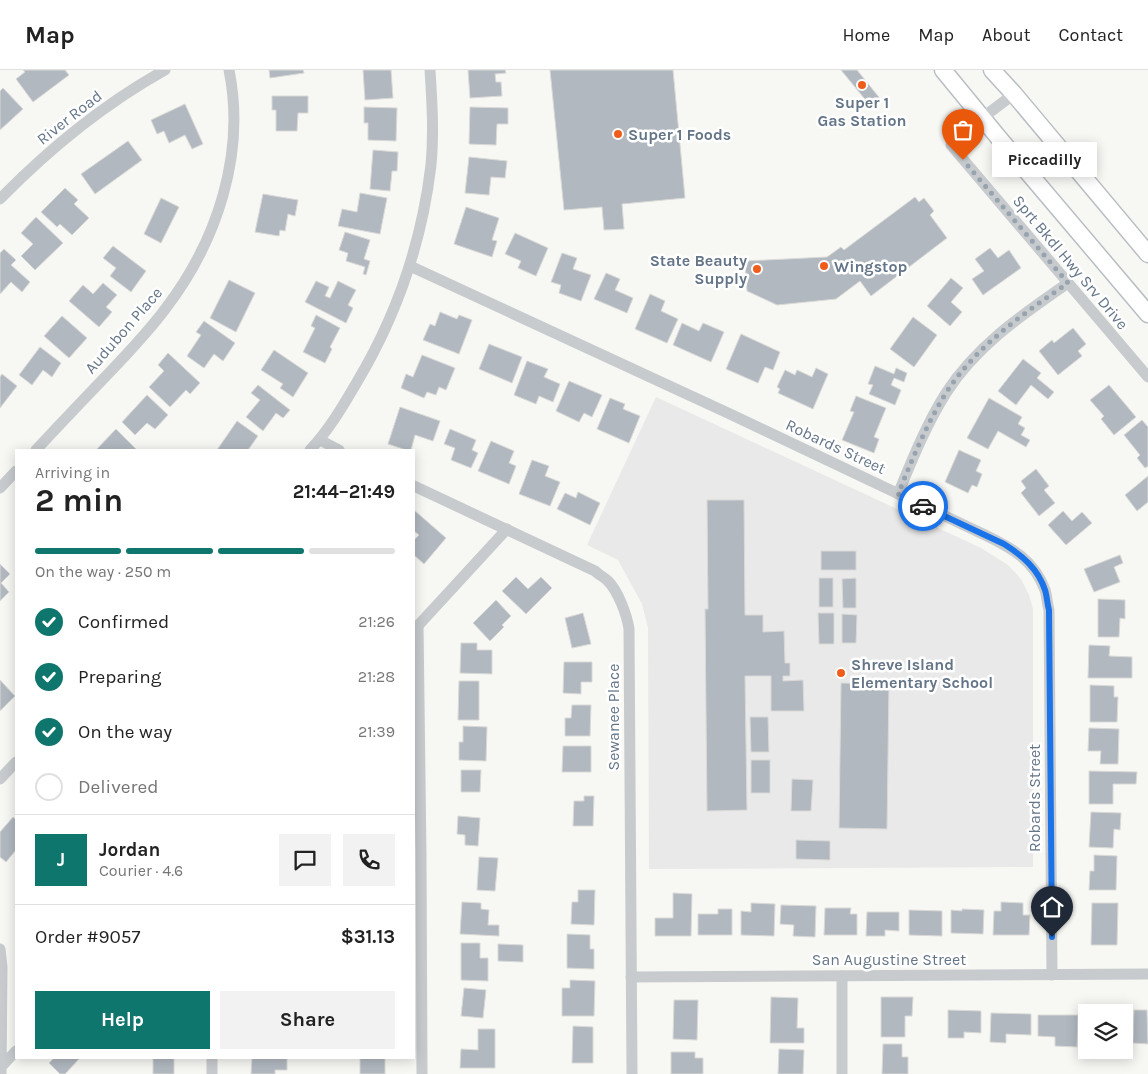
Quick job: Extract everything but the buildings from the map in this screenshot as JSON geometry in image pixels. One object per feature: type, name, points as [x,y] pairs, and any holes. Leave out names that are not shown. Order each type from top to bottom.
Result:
[{"type":"main road","points":[[943,70],[1148,314]]},
{"type":"main road","points":[[992,70],[1148,254]]},
{"type":"street","name":"River Road","points":[[0,199],[48,153],[85,123],[165,70]]},
{"type":"street","name":"Audubon Place","points":[[37,449],[153,325],[180,289],[210,233],[223,198],[233,144],[233,97],[229,70]]},
{"type":"street","points":[[311,449],[320,440],[341,410],[368,364],[410,266],[424,212],[431,163],[432,113],[430,70]]},
{"type":"street","points":[[982,118],[1014,94]]},
{"type":"street","name":"Sprt Bkdl Hwy Srv Drive","points":[[982,118],[951,145],[1148,377]]},
{"type":"street","name":"Robards Street","points":[[410,266],[730,414],[991,538],[1016,551],[1024,558],[1036,573],[1045,590],[1049,610],[1052,975]]},
{"type":"street","points":[[898,494],[931,419],[947,392],[967,366],[987,344],[1013,321],[1068,283]]},
{"type":"street","points":[[320,440],[338,449]]},
{"type":"street","points":[[0,488],[15,472]]},
{"type":"street","name":"Sewanee Place","points":[[415,486],[594,571],[609,582],[620,600],[629,629],[632,1074]]},
{"type":"street","points":[[422,1074],[421,856],[416,628],[507,530]]},
{"type":"street","points":[[0,779],[15,763]]},
{"type":"street","points":[[0,949],[2,966],[1,1070]]},
{"type":"street","name":"San Augustine Street","points":[[631,977],[1148,974]]},
{"type":"street","points":[[842,976],[842,1074]]},
{"type":"street","points":[[1,1070],[15,1052]]},
{"type":"street","points":[[212,1059],[212,1074]]},
{"type":"shaded area","name":"Shreve Island Elementary School","points":[[656,397],[981,548],[1008,565],[1021,579],[1033,609],[1033,867],[649,869],[648,628],[642,604],[618,560],[587,545]]},
{"type":"way so far","points":[[923,506],[898,494],[931,419],[947,392],[987,344],[1019,317],[1068,283],[963,160]]},
{"type":"place","name":"Super 1 Gas Station","points":[[862,85]]},
{"type":"place","name":"Super 1 Foods","points":[[618,134]]},
{"type":"place","name":"Piccadilly","points":[[963,160]]},
{"type":"place","name":"Wingstop","points":[[824,266]]},
{"type":"place","name":"State Beauty Supply","points":[[757,269]]},
{"type":"place","name":"Shreve Island Elementary School","points":[[841,673]]},
{"type":"route","points":[[923,506],[1016,551],[1036,573],[1045,590],[1049,610],[1052,937]]}]
